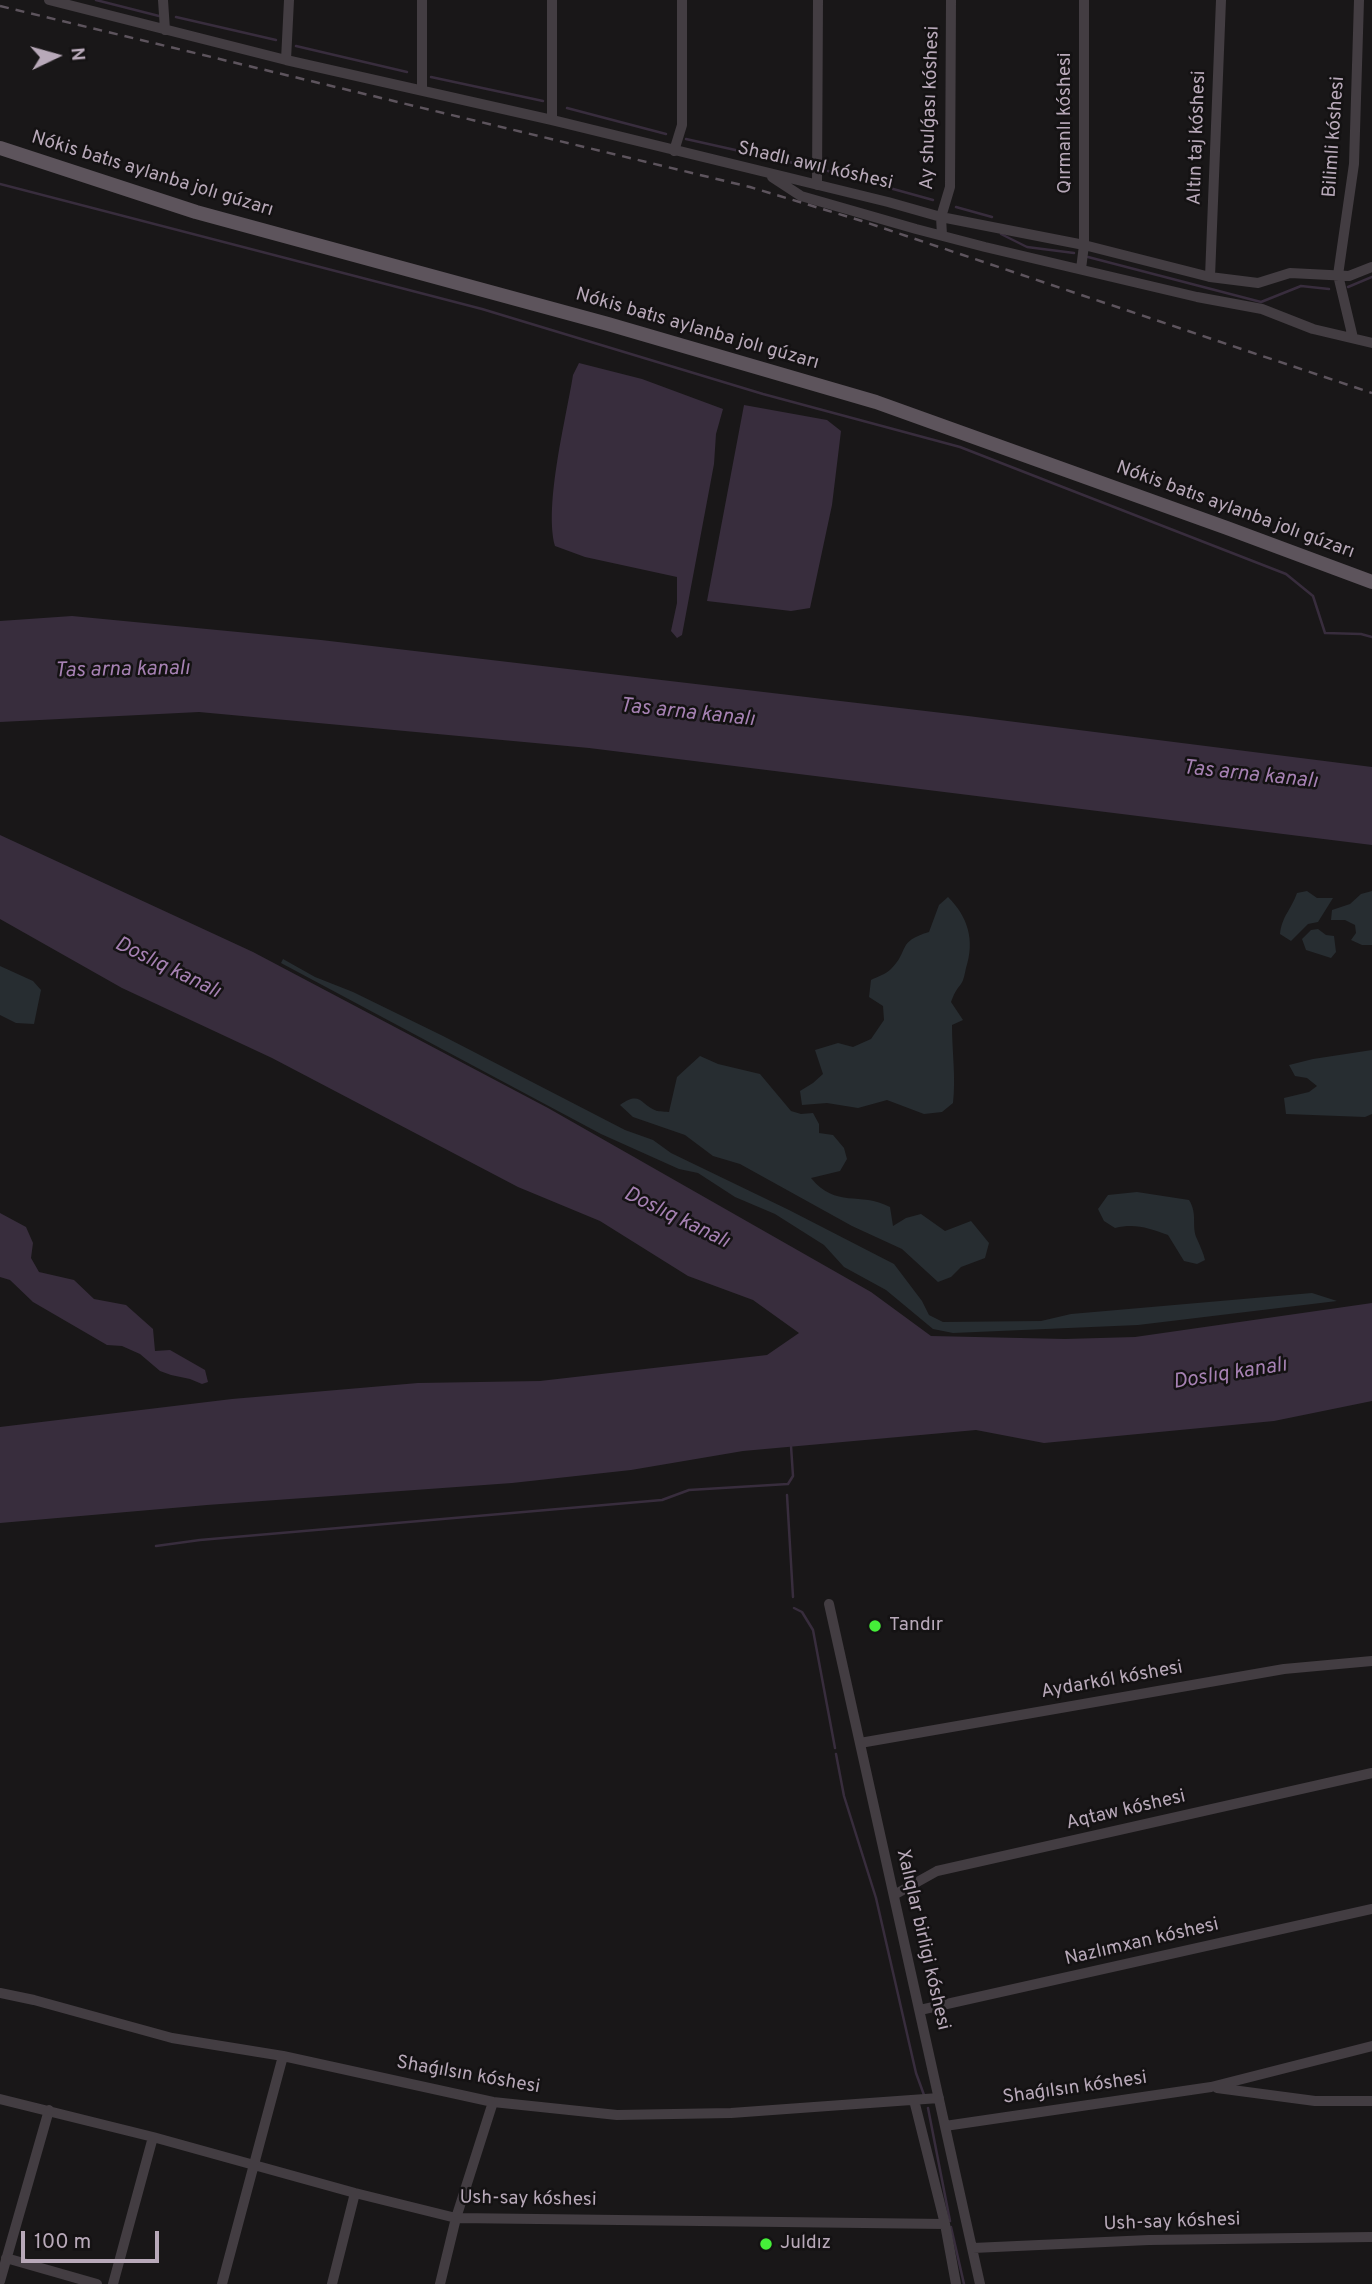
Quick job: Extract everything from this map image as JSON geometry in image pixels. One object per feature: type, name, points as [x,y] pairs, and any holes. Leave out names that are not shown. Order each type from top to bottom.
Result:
[{"type":"main road","name":"Nókis batıs aylanba jolı gúzarı","points":[[0,148],[196,212],[608,324],[876,402],[1372,582]]},
{"type":"street","name":"Shadlı awıl kóshesi","points":[[49,0],[286,60],[552,120],[941,217],[1084,245],[1210,276],[1258,283],[1290,273],[1349,276],[1372,267]]},
{"type":"street","points":[[163,0],[165,30]]},
{"type":"street","points":[[286,60],[289,0]]},
{"type":"street","points":[[422,0],[422,90]]},
{"type":"street","points":[[552,0],[552,120]]},
{"type":"street","points":[[674,151],[682,125],[682,0]]},
{"type":"street","points":[[817,185],[818,0]]},
{"type":"street","name":"Ay shulǵası kóshesi","points":[[942,235],[941,217],[950,187],[951,0]]},
{"type":"street","name":"Qırmanlı kóshesi","points":[[1081,270],[1084,245],[1084,0]]},
{"type":"street","name":"Altın taj kóshesi","points":[[1210,276],[1221,0]]},
{"type":"street","name":"Bilimli kóshesi","points":[[1339,275],[1354,163],[1359,0]]},
{"type":"street","points":[[767,174],[801,196],[1081,270],[1262,309],[1313,329],[1372,343]]},
{"type":"street","points":[[1339,275],[1353,338]]},
{"type":"street","name":"Xalıqlar birligi kóshesi","points":[[829,1604],[980,2284]]},
{"type":"street","name":"Aydarkól kóshesi","points":[[860,1743],[1271,1672],[1372,1661]]},
{"type":"street","name":"Aqtaw kóshesi","points":[[894,1895],[937,1871],[1372,1773]]},
{"type":"street","name":"Nazlımxan kóshesi","points":[[920,2010],[1372,1909]]},
{"type":"street","name":"Shaǵılsın kóshesi","points":[[0,1993],[172,2038],[283,2056],[493,2102],[617,2115],[731,2113],[939,2098]]},
{"type":"street","name":"Shaǵılsın kóshesi","points":[[945,2126],[1210,2087],[1372,2046]]},
{"type":"street","points":[[222,2284],[283,2056]]},
{"type":"street","name":"Shaǵılsın kóshesi","points":[[1210,2087],[1315,2101],[1372,2101]]},
{"type":"street","name":"Ush-say kóshesi","points":[[0,2099],[456,2218],[945,2224]]},
{"type":"street","points":[[914,2100],[945,2224],[956,2284]]},
{"type":"street","points":[[440,2284],[456,2218],[493,2102]]},
{"type":"street","points":[[0,2281],[49,2110]]},
{"type":"street","points":[[113,2284],[153,2137]]},
{"type":"street","points":[[332,2284],[355,2193]]},
{"type":"street","name":"Ush-say kóshesi","points":[[973,2248],[1149,2240],[1372,2237]]},
{"type":"street","points":[[6,2258],[97,2284]]},
{"type":"shaded area","points":[[1307,891],[1317,898],[1333,898],[1318,922],[1308,924],[1291,941],[1280,934],[1283,922],[1297,893]]},
{"type":"shaded area","points":[[1372,891],[1372,945],[1362,945],[1351,940],[1356,933],[1355,925],[1345,920],[1331,920],[1332,910],[1350,904],[1361,894]]},
{"type":"shaded area","points":[[948,897],[961,913],[970,939],[969,958],[963,980],[951,1002],[963,1020],[952,1025],[953,1103],[942,1112],[924,1114],[887,1100],[858,1108],[827,1103],[802,1105],[800,1091],[823,1074],[815,1050],[838,1043],[853,1047],[871,1039],[884,1020],[883,1006],[869,997],[871,980],[891,969],[907,943],[929,932],[939,905]]},
{"type":"shaded area","points":[[1318,929],[1326,935],[1334,936],[1336,952],[1331,958],[1306,950],[1302,939],[1311,930]]},
{"type":"shaded area","points":[[283,959],[315,977],[353,992],[443,1036],[625,1130],[653,1140],[671,1153],[894,1264],[922,1301],[929,1315],[943,1322],[1041,1321],[1071,1314],[1312,1293],[1337,1301],[1138,1325],[953,1333],[933,1329],[886,1290],[844,1267],[824,1245],[775,1214],[735,1197],[698,1173],[679,1169],[601,1134],[281,963]]},
{"type":"shaded area","points":[[0,966],[33,981],[41,990],[34,1024],[16,1023],[0,1015]]},
{"type":"shaded area","points":[[1372,1050],[1372,1114],[1365,1117],[1286,1114],[1284,1098],[1309,1092],[1317,1086],[1307,1078],[1295,1076],[1289,1065]]},
{"type":"shaded area","points":[[700,1056],[718,1064],[760,1074],[791,1111],[813,1113],[819,1124],[819,1133],[833,1135],[844,1148],[847,1159],[840,1171],[811,1178],[820,1187],[839,1197],[869,1200],[890,1207],[893,1226],[906,1218],[921,1214],[945,1231],[971,1221],[989,1243],[985,1258],[961,1267],[951,1277],[938,1282],[902,1249],[852,1226],[740,1164],[713,1156],[685,1135],[633,1117],[620,1105],[636,1099],[657,1111],[669,1112],[677,1077]]},
{"type":"shaded area","points":[[1137,1192],[1189,1200],[1193,1210],[1195,1234],[1205,1260],[1197,1264],[1184,1261],[1168,1235],[1142,1227],[1115,1228],[1104,1221],[1098,1209],[1108,1195]]},
{"type":"water","points":[[579,363],[642,379],[723,409],[716,434],[714,464],[682,635],[677,638],[671,631],[677,603],[677,577],[585,557],[555,546],[552,529],[554,485],[573,375]]},
{"type":"water","points":[[744,405],[827,420],[841,431],[832,505],[810,608],[791,611],[707,601]]},
{"type":"water","name":"Tas arna kanalı","points":[[72,616],[321,640],[968,716],[1372,767],[1372,845],[589,748],[199,712],[0,722],[0,621]]},
{"type":"water","name":"Doslıq kanalı","points":[[0,835],[253,952],[548,1108],[871,1292],[931,1336],[1065,1339],[1135,1337],[1372,1303],[1372,1401],[1274,1421],[1044,1443],[976,1430],[743,1451],[631,1470],[512,1483],[0,1523],[0,1427],[232,1399],[418,1383],[540,1381],[767,1355],[799,1333],[753,1300],[688,1276],[600,1221],[518,1187],[272,1058],[122,988],[0,919]]},
{"type":"water","points":[[0,1213],[26,1227],[33,1243],[31,1258],[39,1272],[74,1280],[94,1299],[126,1305],[153,1329],[155,1351],[170,1350],[205,1370],[208,1382],[202,1384],[160,1371],[140,1354],[122,1346],[107,1345],[33,1302],[10,1280],[0,1277]]},
{"type":"waterway","points":[[96,0],[159,16]]},
{"type":"waterway","points":[[176,17],[276,40]]},
{"type":"waterway","points":[[296,46],[407,72]]},
{"type":"waterway","points":[[431,77],[543,101]]},
{"type":"waterway","points":[[567,108],[666,134]]},
{"type":"waterway","points":[[686,139],[807,166]]},
{"type":"waterway","points":[[828,171],[933,200]]},
{"type":"waterway","points":[[0,184],[482,309],[763,394],[960,447],[1286,574],[1313,596],[1325,633],[1372,637]]},
{"type":"waterway","points":[[956,207],[992,217]]},
{"type":"waterway","points":[[1001,234],[1027,247],[1074,253]]},
{"type":"waterway","points":[[1088,257],[1261,302],[1301,286],[1329,289]]},
{"type":"waterway","points":[[1348,287],[1372,277]]},
{"type":"waterway","points":[[156,1546],[662,1500],[689,1490],[788,1484],[793,1476],[791,1446]]},
{"type":"waterway","points":[[787,1495],[793,1597]]},
{"type":"waterway","points":[[794,1608],[802,1612],[813,1630],[835,1748]]},
{"type":"waterway","points":[[836,1754],[844,1796],[876,1898],[916,2073],[924,2095]]},
{"type":"waterway","points":[[928,2108],[950,2221]]},
{"type":"waterway","points":[[951,2227],[964,2284]]},
{"type":"railway","points":[[0,6],[750,187],[862,221],[1372,393]]},
{"type":"place","name":"Tandır","points":[[875,1626]]},
{"type":"place","name":"Juldız","points":[[766,2244]]}]
